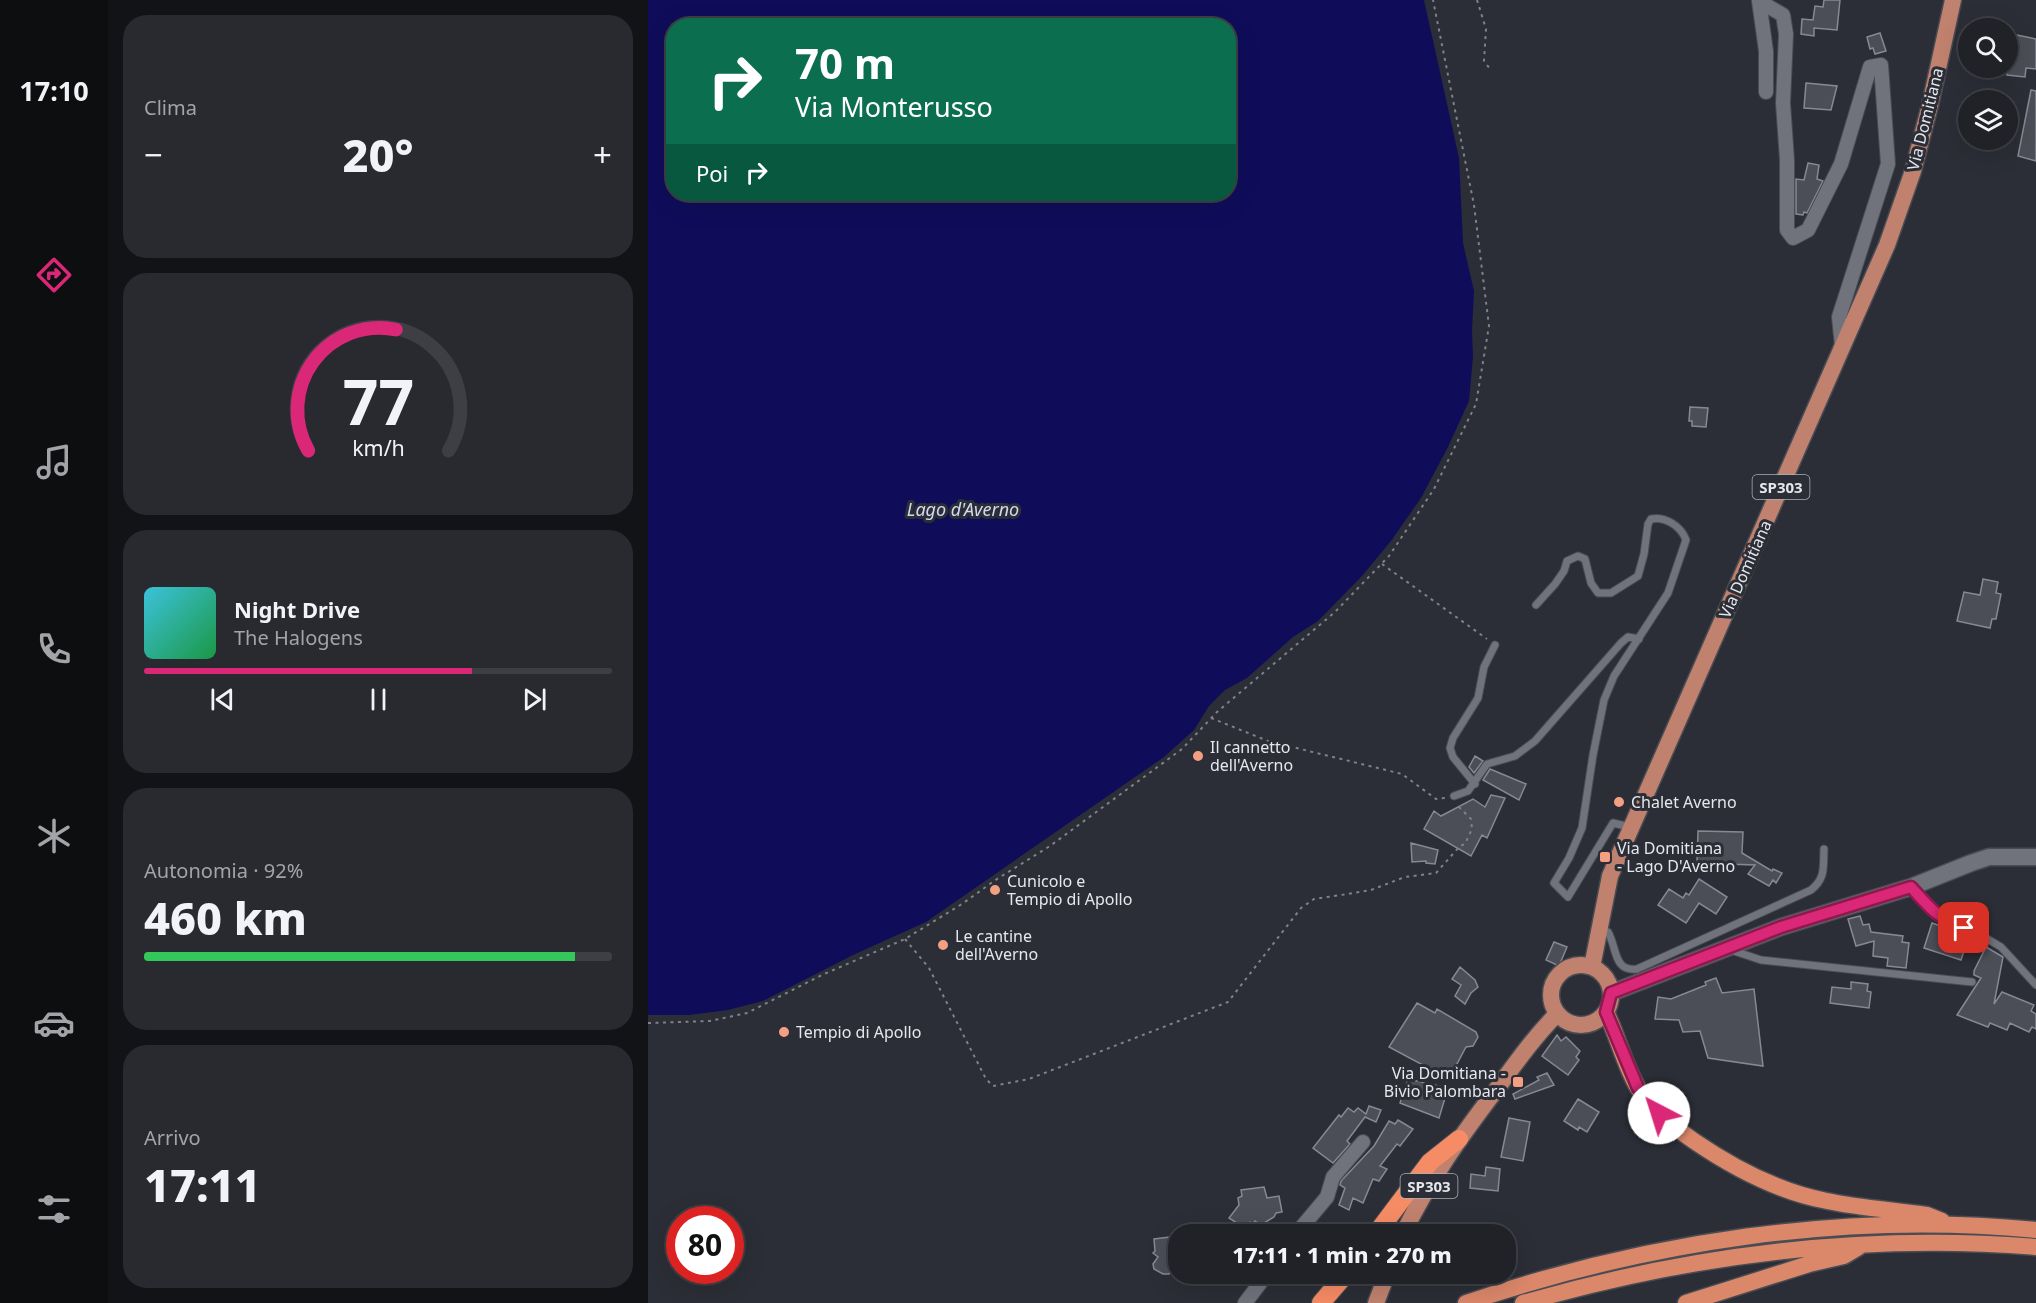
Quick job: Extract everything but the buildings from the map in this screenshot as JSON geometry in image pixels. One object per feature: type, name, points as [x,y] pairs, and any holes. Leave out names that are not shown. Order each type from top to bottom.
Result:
[{"type":"highway","points":[[1606,1012],[1630,1073],[1646,1100],[1688,1137],[1731,1164],[1778,1187],[1815,1198],[1927,1215],[1951,1225]]},
{"type":"highway","points":[[1384,1224],[1430,1162],[1459,1139]]},
{"type":"highway","points":[[1466,1303],[1554,1275],[1682,1247],[1760,1236],[1838,1228],[1951,1225],[2036,1230]]},
{"type":"highway","points":[[1523,1303],[1613,1280],[1713,1260],[1782,1250],[1862,1244],[1944,1243],[2036,1247]]},
{"type":"highway","points":[[1686,1303],[1809,1264],[1844,1256],[1862,1244]]},
{"type":"highway","points":[[1321,1303],[1337,1284]]},
{"type":"main road","name":"Via Domitiana","points":[[1592,968],[1610,876],[1887,245],[1913,171],[1953,0]]},
{"type":"main road","points":[[1585,965],[1605,978],[1611,993],[1606,1012],[1594,1023],[1578,1026],[1562,1020],[1551,999],[1551,992],[1557,977],[1569,967],[1585,965]]},
{"type":"main road","name":"SP303","points":[[1408,1224],[1428,1186],[1459,1139],[1538,1033],[1557,1014]]},
{"type":"main road","points":[[1376,1303],[1383,1284]]},
{"type":"street","points":[[1766,92],[1766,51],[1759,1],[1783,15],[1786,34],[1783,103],[1786,221],[1787,230],[1793,238],[1808,230],[1841,164],[1870,67],[1881,65],[1888,164],[1839,317],[1842,348]]},
{"type":"street","points":[[1611,993],[1781,927],[1911,887],[1989,857],[2036,857]]},
{"type":"street","points":[[1304,1224],[1327,1197],[1333,1177],[1363,1142]]},
{"type":"street","points":[[1245,1303],[1259,1284]]},
{"type":"lane","points":[[1536,605],[1555,584],[1571,557],[1578,556],[1585,559],[1591,583],[1598,593],[1611,593],[1638,576],[1648,524],[1651,519],[1658,518],[1678,526],[1683,532],[1686,540],[1668,592],[1614,676],[1604,700],[1582,828],[1569,858],[1554,883],[1568,897],[1613,823],[1632,827]]},
{"type":"lane","points":[[1454,796],[1468,791],[1487,764],[1515,756],[1535,741],[1628,637],[1639,639]]},
{"type":"lane","points":[[1475,784],[1453,757],[1450,748],[1453,738],[1478,698],[1484,667],[1495,645]]},
{"type":"lane","points":[[1600,929],[1608,932],[1614,941],[1616,957],[1621,967],[1629,970],[1637,969],[1811,891],[1820,883],[1822,877],[1824,849]]},
{"type":"lane","points":[[1911,887],[1931,911],[1949,923],[1980,934],[2001,946],[2036,985]]},
{"type":"lane","points":[[1727,948],[1761,960],[1972,982]]},
{"type":"path","points":[[648,1023],[710,1021],[747,1013],[824,974],[905,939],[962,904],[1050,846],[1182,749],[1211,718],[1335,612],[1382,564],[1410,527],[1434,489],[1476,404],[1489,326],[1473,205],[1433,0]]},
{"type":"path","points":[[1477,0],[1486,29],[1484,61],[1490,69]]},
{"type":"path","points":[[1382,564],[1495,645]]},
{"type":"path","points":[[905,939],[929,969],[986,1079],[993,1086],[1004,1085],[1029,1079],[1228,1002],[1301,908],[1314,899],[1354,894],[1405,877],[1436,873],[1460,846],[1465,844],[1472,830],[1471,819],[1458,808],[1454,796],[1436,799],[1402,774],[1268,741],[1211,718]]},
{"type":"water","name":"Lago d'Averno","points":[[648,0],[1424,0],[1459,158],[1463,243],[1474,291],[1473,357],[1469,401],[1421,498],[1391,541],[1362,576],[1318,621],[1293,637],[1247,678],[1225,690],[1209,706],[1194,730],[1164,757],[926,922],[853,955],[763,1001],[728,1010],[689,1015],[648,1015]]},
{"type":"place","name":"Il cannetto dell'Averno","points":[[1198,756]]},
{"type":"place","name":"Chalet Averno","points":[[1619,802]]},
{"type":"place","name":"Via Domitiana - Lago D'Averno","points":[[1605,857]]},
{"type":"place","name":"Cunicolo e Tempio di Apollo","points":[[995,890]]},
{"type":"place","name":"Le cantine dell'Averno","points":[[943,945]]},
{"type":"place","name":"Tempio di Apollo","points":[[784,1032]]},
{"type":"place","name":"Via Domitiana - Bivio Palombara","points":[[1518,1082]]},
{"type":"route","points":[[1659,1113],[1646,1100],[1630,1073],[1606,1012],[1611,993],[1781,927],[1911,887],[1931,911],[1949,923],[1964,928]]}]
